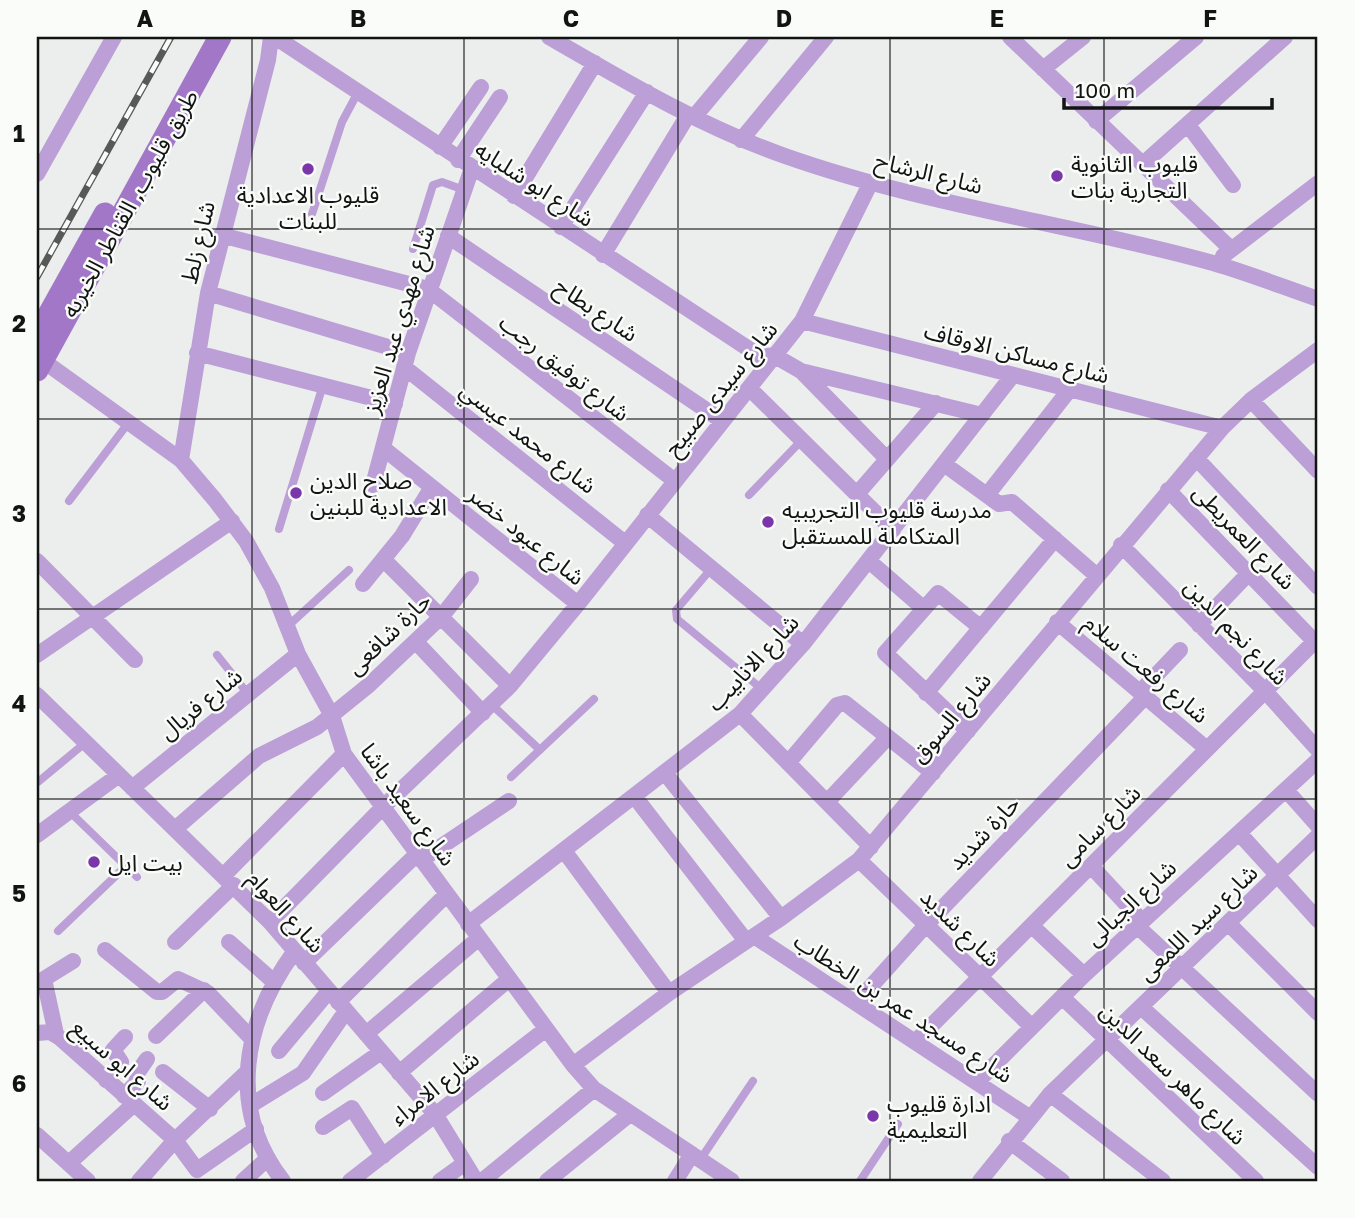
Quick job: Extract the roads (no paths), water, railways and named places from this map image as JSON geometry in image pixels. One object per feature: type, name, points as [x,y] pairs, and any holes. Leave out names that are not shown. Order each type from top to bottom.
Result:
[{"type":"main road","name":"طريق قليوب, القناطر الخيريه","points":[[37,336],[203,37]]},
{"type":"main road","name":"طريق قليوب, القناطر الخيريه","points":[[40,365],[220,37]]},
{"type":"street","points":[[37,174],[114,37]]},
{"type":"street","name":"شارع ابو شلبايه","points":[[273,37],[758,355],[775,356],[801,371]]},
{"type":"street","name":"شارع زلط","points":[[181,460],[208,293],[273,37]]},
{"type":"street","name":"شارع الرشاح","points":[[549,37],[568,41],[595,63],[741,140],[871,182],[1215,263],[1318,299]]},
{"type":"street","points":[[603,254],[691,116],[761,37]]},
{"type":"street","points":[[741,140],[826,37]]},
{"type":"street","points":[[1010,37],[1231,249]]},
{"type":"street","points":[[1043,69],[1083,37]]},
{"type":"street","points":[[1096,121],[1196,37]]},
{"type":"street","points":[[1143,164],[1285,37]]},
{"type":"street","points":[[514,196],[595,63]]},
{"type":"street","points":[[440,146],[481,87]]},
{"type":"street","points":[[561,227],[647,92]]},
{"type":"street","name":"شارع مهدي عبد العزيز","points":[[373,485],[406,360],[428,289],[464,190],[465,164],[500,97]]},
{"type":"street","points":[[1188,125],[1233,185]]},
{"type":"street","name":"شارع سيدى صبيح","points":[[270,922],[382,808],[510,686],[578,604],[802,321],[871,182]]},
{"type":"street","points":[[1215,263],[1318,183]]},
{"type":"street","points":[[221,235],[428,289]]},
{"type":"street","name":"شارع بطاح","points":[[448,236],[721,420]]},
{"type":"street","name":"شارع توفيق رجب","points":[[428,289],[675,481]]},
{"type":"street","points":[[208,293],[406,360]]},
{"type":"street","name":"شارع مساكن الاوقاف","points":[[802,321],[1222,428]]},
{"type":"street","points":[[197,353],[395,404]]},
{"type":"street","name":"شارع السوق","points":[[573,1065],[669,993],[781,918],[859,860],[1222,428],[1251,400],[1317,353]]},
{"type":"street","name":"شارع محمد عيسي","points":[[406,360],[625,543]]},
{"type":"street","name":"شارع سعيد باشا","points":[[40,365],[129,422],[181,460],[232,521],[259,563],[289,625],[298,654],[332,716],[344,754],[573,1065],[594,1089],[732,1181]]},
{"type":"street","points":[[801,371],[982,415]]},
{"type":"street","points":[[801,371],[887,459]]},
{"type":"street","name":"شارع الانابيب","points":[[468,924],[740,715],[803,644],[1013,375]]},
{"type":"street","points":[[749,388],[894,530]]},
{"type":"street","points":[[987,495],[1070,389]]},
{"type":"street","points":[[1251,400],[1318,471]]},
{"type":"street","points":[[857,494],[936,403]]},
{"type":"street","name":"شارع عبود خضر","points":[[383,448],[578,604]]},
{"type":"street","points":[[1196,458],[1318,587]]},
{"type":"street","points":[[944,464],[999,504],[1012,502],[1096,575]]},
{"type":"street","points":[[363,584],[384,560],[432,488]]},
{"type":"street","name":"شارع العمريطى","points":[[1168,490],[1317,643]]},
{"type":"street","points":[[647,515],[803,644]]},
{"type":"street","points":[[37,655],[232,521]]},
{"type":"street","points":[[926,693],[1055,539]]},
{"type":"street","name":"شارع نجم الدين","points":[[1121,545],[1265,691],[1318,750]]},
{"type":"street","points":[[384,560],[510,686]]},
{"type":"street","points":[[37,561],[94,615],[135,660]]},
{"type":"street","points":[[869,561],[923,608]]},
{"type":"street","points":[[1199,625],[1249,573]]},
{"type":"street","name":"حارة شافعى","points":[[175,829],[259,755],[309,731],[332,716],[416,642],[442,616],[471,579]]},
{"type":"street","points":[[968,731],[885,654],[936,593],[941,593],[981,628]]},
{"type":"street","name":"شارع رفعت سلام","points":[[1057,622],[1207,749]]},
{"type":"street","points":[[416,642],[487,709]]},
{"type":"street","name":"شارع سامى","points":[[916,1041],[1265,691],[1317,643]]},
{"type":"street","name":"حارة شديد","points":[[857,1002],[1180,650]]},
{"type":"street","name":"شارع فريال","points":[[132,788],[298,654]]},
{"type":"street","name":"شارع العوام","points":[[37,695],[270,922],[435,1114],[477,1181]]},
{"type":"street","points":[[788,763],[842,703],[933,773]]},
{"type":"street","points":[[740,715],[871,847]]},
{"type":"street","points":[[827,802],[888,737]]},
{"type":"street","points":[[175,942],[344,754]]},
{"type":"street","name":"شارع الجبالى","points":[[977,1082],[1084,975],[1318,760]]},
{"type":"street","points":[[665,772],[781,918]]},
{"type":"street","points":[[39,830],[118,775]]},
{"type":"street","points":[[1286,790],[1318,826]]},
{"type":"street","name":"شارع مسجد عمر بن الخطاب","points":[[635,797],[750,939],[857,1002],[1029,1117]]},
{"type":"street","points":[[283,1181],[268,1157],[256,1129],[248,1071],[251,1038],[273,981],[419,857],[509,801]]},
{"type":"street","points":[[1239,832],[1318,920]]},
{"type":"street","name":"شارع سيد اللمعى","points":[[981,1181],[1009,1141],[1050,1094],[1318,836]]},
{"type":"street","points":[[565,852],[669,993]]},
{"type":"street","name":"شارع شديد","points":[[859,860],[1031,1026]]},
{"type":"street","points":[[1091,866],[1182,967],[1318,1094]]},
{"type":"street","points":[[279,1051],[337,1001],[447,894]]},
{"type":"street","points":[[1228,923],[1318,1013]]},
{"type":"street","points":[[1032,926],[1084,975]]},
{"type":"street","points":[[366,1034],[479,938]]},
{"type":"street","points":[[229,942],[273,981]]},
{"type":"street","points":[[105,950],[157,992],[162,992],[178,979],[204,990],[251,1038]]},
{"type":"street","points":[[56,1034],[44,979],[73,961]]},
{"type":"street","points":[[399,1073],[509,979]]},
{"type":"street","points":[[156,1036],[204,990]]},
{"type":"street","name":"شارع ماهر سعد الدين","points":[[1062,997],[1256,1181]]},
{"type":"street","points":[[251,1105],[303,1073],[337,1001]]},
{"type":"street","points":[[1141,1007],[1318,1167]]},
{"type":"street","name":"شارع الامراء","points":[[353,1180],[545,1029]]},
{"type":"street","name":"شارع ابو سبيع","points":[[37,1033],[56,1034],[176,1140],[195,1176]]},
{"type":"street","points":[[106,1080],[121,1062],[113,1050],[125,1037]]},
{"type":"street","points":[[323,1093],[381,1052]]},
{"type":"street","points":[[69,1163],[129,1100],[138,1081],[136,1074],[147,1059]]},
{"type":"street","points":[[139,1181],[176,1140],[248,1071]]},
{"type":"street","points":[[163,1072],[210,1109]]},
{"type":"street","points":[[482,1181],[594,1089]]},
{"type":"street","points":[[1050,1094],[1163,1181]]},
{"type":"street","points":[[323,1127],[347,1108],[352,1108],[383,1156]]},
{"type":"street","points":[[547,1181],[630,1114]]},
{"type":"street","points":[[195,1176],[256,1129]]},
{"type":"street","points":[[38,1139],[88,1181]]},
{"type":"street","points":[[1009,1141],[1062,1181]]},
{"type":"street","points":[[243,1181],[268,1157]]},
{"type":"street","points":[[675,1181],[696,1157]]},
{"type":"street","points":[[440,1181],[464,1163]]},
{"type":"lane","points":[[312,214],[338,132],[358,92]]},
{"type":"lane","points":[[414,249],[433,185],[442,182],[464,190]]},
{"type":"lane","points":[[279,529],[323,385]]},
{"type":"lane","points":[[69,501],[129,422]]},
{"type":"lane","points":[[748,495],[802,440]]},
{"type":"lane","points":[[289,625],[349,569]]},
{"type":"lane","points":[[711,569],[676,610],[677,619],[763,690]]},
{"type":"lane","points":[[217,655],[248,694]]},
{"type":"lane","points":[[511,777],[594,699]]},
{"type":"lane","points":[[487,709],[540,750]]},
{"type":"lane","points":[[38,782],[85,743]]},
{"type":"lane","points":[[69,811],[137,877]]},
{"type":"lane","points":[[58,931],[126,866]]},
{"type":"lane","points":[[696,1157],[753,1080]]},
{"type":"lane","points":[[860,1181],[898,1124]]},
{"type":"railway","points":[[37,277],[171,37]]},
{"type":"place","name":"قليوب الاعدادية للبنات","points":[[308,169]]},
{"type":"place","name":"قليوب الثانوية التجارية بنات","points":[[1057,176]]},
{"type":"place","name":"صلاح الدين الاعدادية للبنين","points":[[296,493]]},
{"type":"place","name":"مدرسة قليوب التجريبيه المتكاملة للمستقبل","points":[[768,522]]},
{"type":"place","name":"بيت ايل","points":[[94,862]]},
{"type":"place","name":"ادارة قليوب التعليمية","points":[[873,1116]]}]
